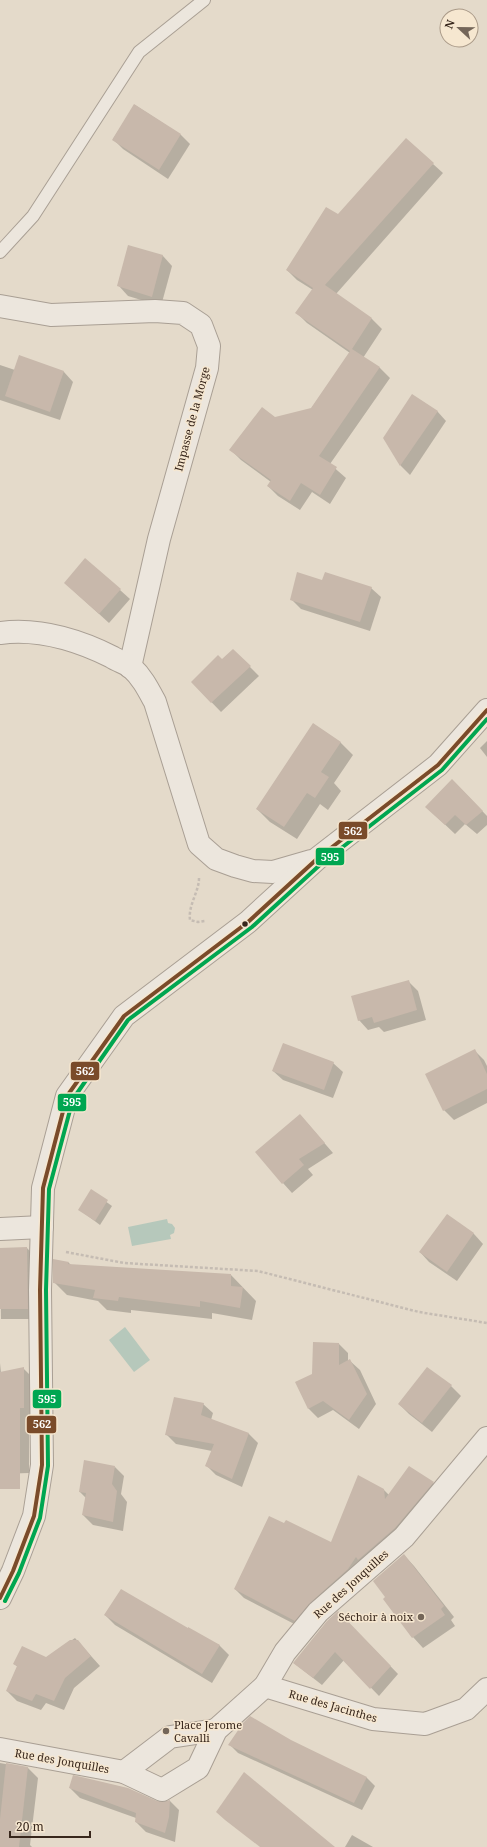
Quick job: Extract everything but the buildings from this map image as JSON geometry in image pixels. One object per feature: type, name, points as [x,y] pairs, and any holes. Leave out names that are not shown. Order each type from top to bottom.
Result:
[{"type":"street","name":"Impasse de la Morge","points":[[0,306],[51,315],[155,311],[183,313],[201,325],[209,346],[207,368],[159,538],[130,667]]},
{"type":"street","points":[[0,633],[19,630],[48,634],[76,642],[104,653],[130,667],[145,682],[155,702],[199,844],[216,859],[254,871],[273,872],[318,858]]},
{"type":"street","points":[[0,1598],[13,1571],[34,1516],[42,1465],[40,1298],[43,1188],[67,1096],[124,1016],[245,924],[318,858],[438,765],[487,710]]},
{"type":"street","points":[[0,1229],[42,1238]]},
{"type":"street","name":"Rue des Jonquilles","points":[[0,1749],[124,1772],[162,1790],[198,1768],[216,1730],[265,1686],[285,1652],[318,1612],[404,1537],[487,1438]]},
{"type":"street","name":"Rue des Jacinthes","points":[[265,1686],[373,1719],[425,1724],[466,1709],[487,1689]]},
{"type":"street","name":"Rue des Jonquilles","points":[[124,1772],[170,1737],[216,1730]]},
{"type":"lane","points":[[0,252],[33,216],[139,52],[204,0]]},
{"type":"path","points":[[199,844],[199,883],[189,913],[190,920],[203,922],[208,919]]},
{"type":"path","points":[[42,1238],[124,1263],[258,1271],[419,1312],[487,1323]]},
{"type":"shaded area","points":[[167,1219],[168,1223],[172,1224],[175,1228],[174,1233],[170,1235],[171,1239],[132,1246],[128,1227]]},
{"type":"shaded area","points":[[125,1327],[150,1360],[134,1372],[109,1340]]},
{"type":"transit line","name":"562","points":[[0,1598],[13,1571],[34,1516],[42,1465],[40,1290],[43,1188],[67,1096],[124,1016],[248,922],[318,858],[438,765],[487,710]]},
{"type":"transit line","name":"595","points":[[5,1601],[19,1573],[40,1518],[48,1466],[46,1290],[49,1189],[73,1099],[128,1020],[252,927],[322,863],[442,770],[487,719]]},
{"type":"place","name":"Séchoir à noix","points":[[421,1617]]},
{"type":"place","name":"Place Jerome Cavalli","points":[[166,1731]]}]
